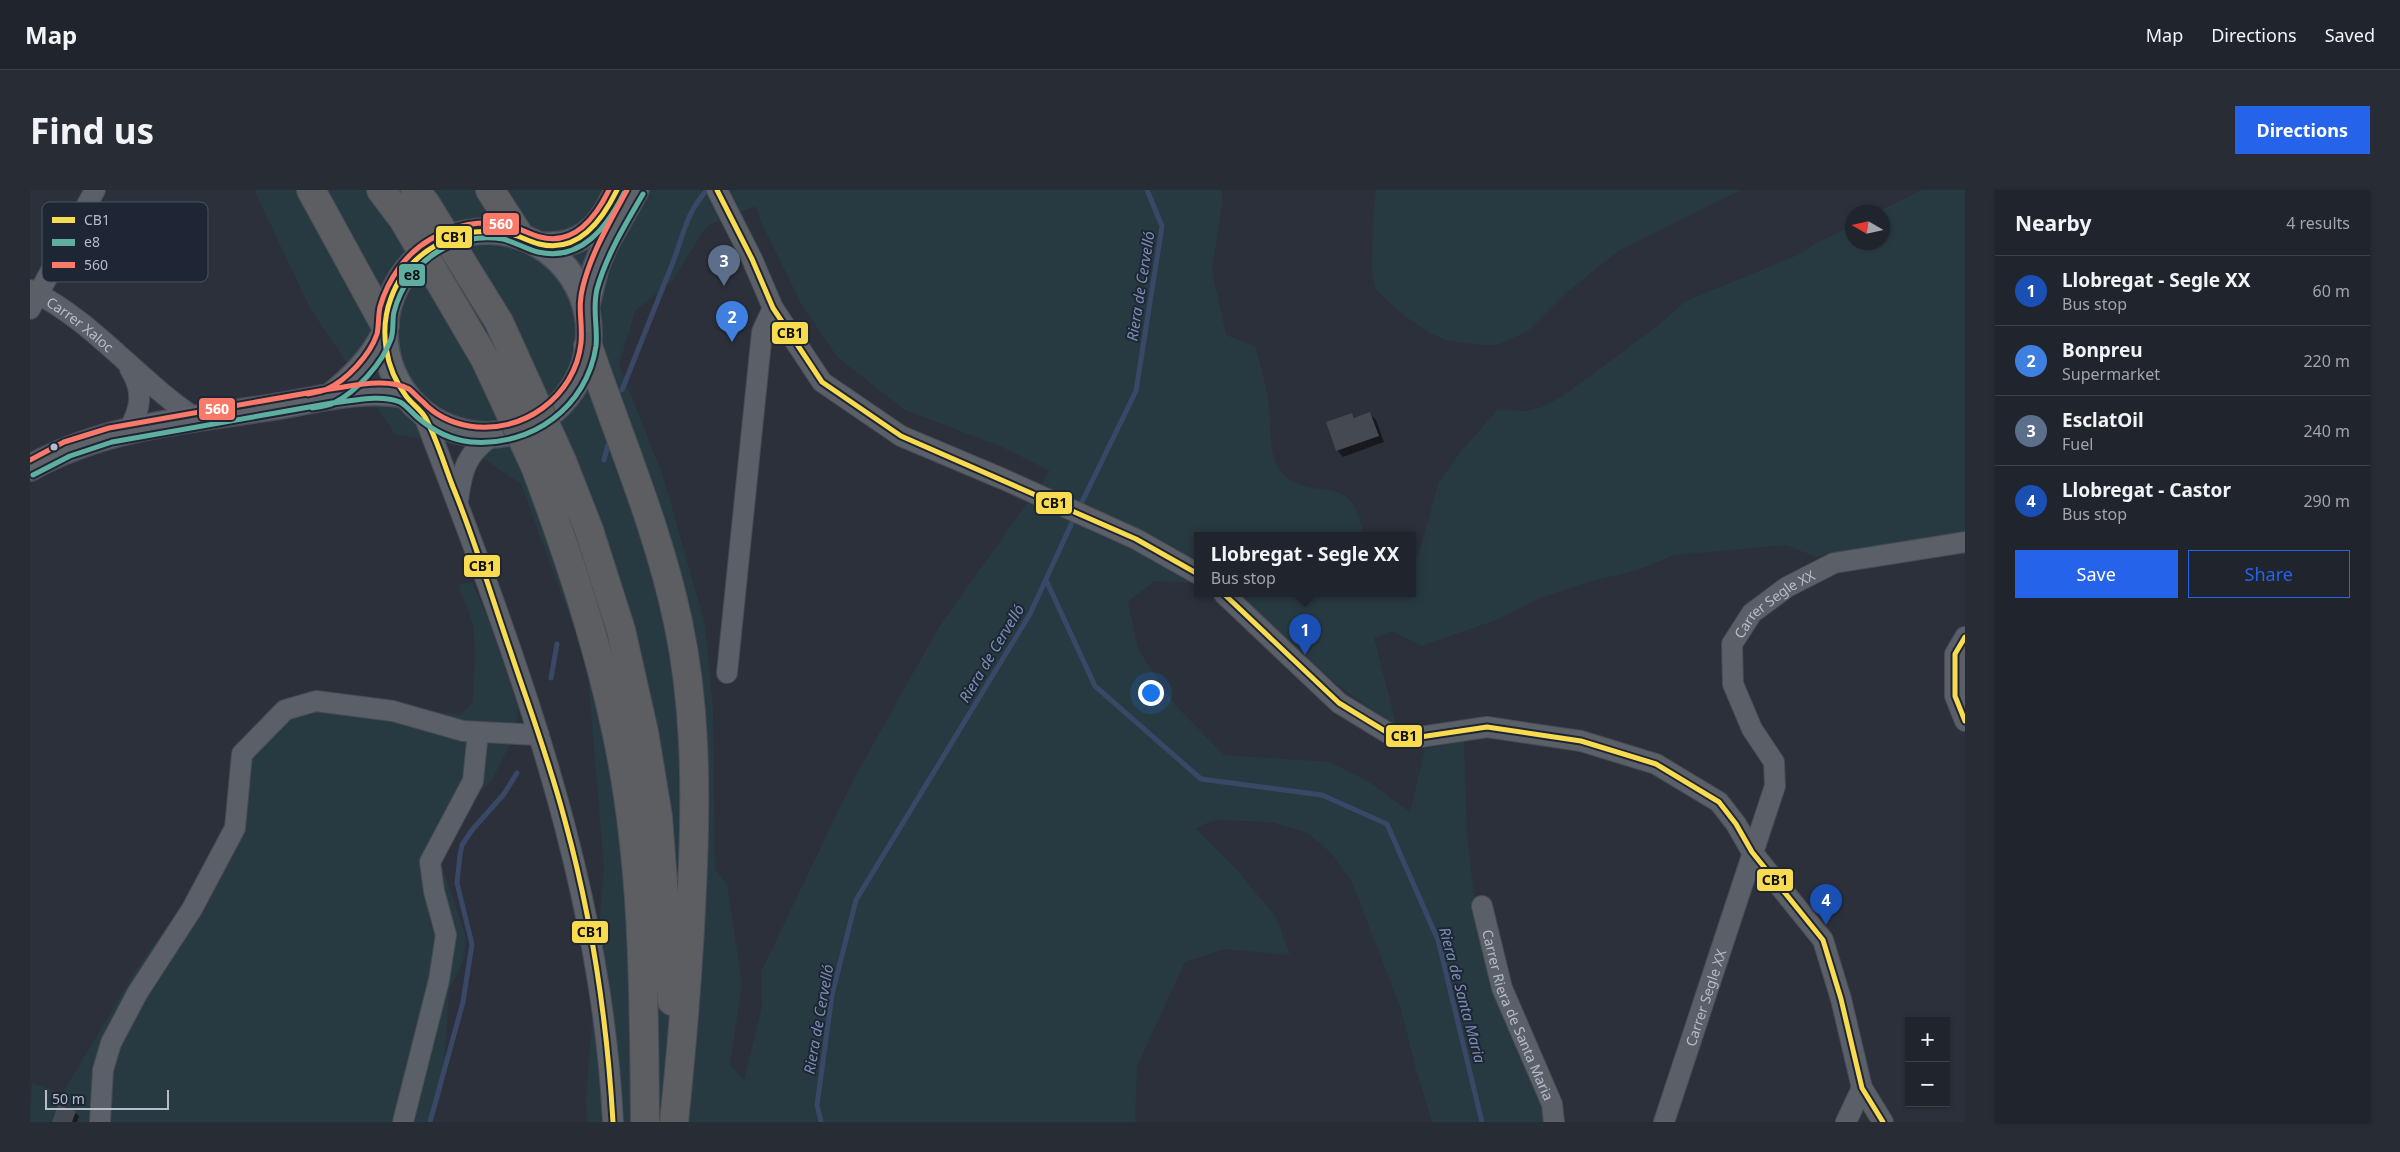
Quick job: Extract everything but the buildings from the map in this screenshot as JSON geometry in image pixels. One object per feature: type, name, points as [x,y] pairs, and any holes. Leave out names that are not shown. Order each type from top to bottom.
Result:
[{"type":"highway","points":[[311,190],[384,330]]},
{"type":"highway","points":[[381,190],[403,219],[485,359],[535,466],[599,654],[617,732],[629,810],[639,900],[645,1122]]},
{"type":"highway","points":[[490,190],[530,240]]},
{"type":"highway","points":[[420,197],[499,322],[562,461],[589,530],[621,630],[646,741],[658,817],[673,1006],[674,1122]]},
{"type":"highway","points":[[588,346],[660,550],[679,624],[686,672],[694,753],[695,812],[690,951],[674,1122]]},
{"type":"main road","points":[[331,396],[355,377],[365,365],[384,330],[392,295],[398,281],[407,269],[430,248],[451,237],[473,231],[488,230],[530,240],[566,245],[586,234],[604,214],[616,190]]},
{"type":"main road","points":[[586,308],[596,267],[605,245],[636,190]]},
{"type":"main road","points":[[384,330],[388,361],[405,395],[423,413],[448,428],[477,435],[492,436],[522,429],[537,422],[562,403],[580,376],[588,346],[589,328],[581,291],[566,267],[530,240]]},
{"type":"main road","points":[[30,468],[79,444],[128,431],[331,396],[378,392],[405,395]]},
{"type":"street","points":[[88,202],[95,190]]},
{"type":"street","points":[[718,190],[752,259],[773,308],[822,382],[901,436],[1003,478],[1136,539],[1194,572]]},
{"type":"street","points":[[32,297],[42,280]]},
{"type":"street","name":"Carrer Xaloc","points":[[32,297],[65,310],[168,400],[197,419]]},
{"type":"street","points":[[728,673],[762,332],[773,308]]},
{"type":"street","name":"Carrer Xaloc","points":[[127,363],[140,387],[140,403],[137,416],[128,431]]},
{"type":"street","points":[[423,413],[458,500],[539,735],[565,820],[592,937],[611,1072],[613,1122]]},
{"type":"street","points":[[458,500],[462,476],[469,458],[478,445],[492,436]]},
{"type":"street","name":"Carrer Segle XX","points":[[1664,1122],[1775,786],[1774,762],[1752,729],[1733,684],[1732,644],[1752,613],[1787,587],[1834,563],[1965,542]]},
{"type":"street","points":[[1227,597],[1340,703],[1393,736],[1420,737],[1487,727],[1581,741],[1656,764],[1718,802],[1736,824],[1752,852],[1823,940],[1841,999],[1862,1088],[1883,1122]]},
{"type":"street","points":[[1965,637],[1955,654],[1955,696],[1965,721]]},
{"type":"street","points":[[100,1122],[103,1070],[111,1043],[138,992],[192,909],[235,828],[242,754],[285,710],[316,701],[393,711],[463,731],[539,735]]},
{"type":"street","points":[[404,1122],[439,980],[446,935],[434,892],[430,862],[473,781],[478,732]]},
{"type":"street","name":"Carrer Riera de Santa Maria","points":[[1482,906],[1502,988],[1552,1104],[1554,1122]]},
{"type":"street","points":[[1846,1122],[1862,1088]]},
{"type":"shaded area","points":[[254,190],[1222,190],[1222,203],[1212,270],[1226,335],[1255,346],[1268,398],[1274,459],[1284,475],[1296,483],[1308,487],[1331,490],[1342,494],[1351,501],[1358,515],[1362,532],[1194,532],[1194,583],[1154,581],[1128,602],[1138,649],[1175,705],[1224,755],[1329,762],[1369,782],[1410,812],[1425,749],[1464,741],[1467,837],[1474,895],[1491,982],[1546,1103],[1547,1122],[1432,1122],[1416,1070],[1401,1009],[1351,880],[1332,854],[1308,833],[1271,822],[1217,820],[1196,829],[1236,869],[1276,917],[1290,955],[1224,949],[1185,962],[1137,1066],[1135,1122],[587,1122],[586,1099],[604,868],[587,664],[521,484],[466,447],[395,434],[311,310]],"holes":[[[756,206],[761,222],[802,305],[838,358],[905,410],[1002,447],[1050,471],[939,627],[851,784],[761,972],[762,1007],[744,1080],[730,1065],[742,984],[727,884],[715,870],[713,709],[705,624],[663,476],[619,365],[635,311],[673,280],[702,233],[709,225]]]},
{"type":"shaded area","points":[[1376,190],[1741,190],[1620,250],[1567,292],[1528,331],[1496,345],[1479,345],[1446,340],[1431,334],[1402,314],[1376,290],[1372,272],[1373,219]]},
{"type":"shaded area","points":[[1922,190],[1965,190],[1965,538],[1887,546],[1816,557],[1786,545],[1674,555],[1638,570],[1588,582],[1540,598],[1499,619],[1421,646],[1392,631],[1374,638],[1397,728],[1337,684],[1236,597],[1416,597],[1416,556],[1419,553],[1439,482],[1462,450],[1497,410],[1528,411],[1545,406],[1564,395],[1655,328],[1686,301],[1800,254],[1816,243],[1845,229],[1845,250],[1890,250],[1890,206]]},
{"type":"shaded area","points":[[472,582],[489,622],[518,707],[515,734],[492,780],[467,805],[440,860],[466,937],[463,961],[449,991],[442,1094],[432,1122],[30,1122],[32,1083],[62,1094],[136,970],[178,910],[225,824],[230,757],[276,705],[310,691],[460,715],[473,702],[475,653],[473,624],[458,585]]},
{"type":"waterway","points":[[622,390],[673,262],[686,224],[694,207],[707,190]]},
{"type":"waterway","name":"Riera de Cervelló","points":[[1079,508],[1136,391],[1162,226],[1147,190]]},
{"type":"waterway","points":[[604,460],[608,445]]},
{"type":"waterway","name":"Riera de Cervelló","points":[[821,1122],[817,1105],[832,995],[856,900],[1030,614],[1075,516]]},
{"type":"waterway","name":"Riera de Santa Maria","points":[[1046,580],[1095,686],[1201,779],[1322,795],[1387,824],[1438,940],[1482,1122]]},
{"type":"waterway","points":[[551,678],[557,644]]},
{"type":"waterway","points":[[430,1122],[463,1002],[472,944],[457,883],[462,845],[472,830],[504,794],[517,773]]},
{"type":"transit line","name":"560","points":[[308,394],[325,390],[335,385],[357,366],[374,342],[377,334],[380,307],[393,277],[406,259],[422,245],[449,230],[478,223],[508,225],[540,237],[552,239],[563,237],[573,233],[590,219],[598,210],[609,190]]},
{"type":"transit line","name":"CB1","points":[[613,1122],[607,1046],[597,970],[575,858],[559,799],[477,551],[438,445],[423,414],[406,396],[393,373],[386,348],[385,323],[387,310],[399,281],[423,254],[437,244],[454,237],[489,231],[511,234],[539,244],[553,246],[566,244],[577,239],[596,223],[617,190]]},
{"type":"transit line","name":"560","points":[[30,460],[64,442],[109,428],[370,383],[400,385],[409,389],[438,415],[463,425],[489,427],[508,424],[526,418],[543,408],[557,395],[568,380],[577,362],[581,343],[580,301],[583,286],[596,249],[627,190]]},
{"type":"transit line","name":"CB1","points":[[717,190],[752,259],[773,308],[822,382],[901,436],[1136,539],[1194,572]]},
{"type":"transit line","name":"e8","points":[[312,408],[331,404],[343,398],[368,376],[382,358],[391,339],[394,312],[400,294],[416,270],[429,257],[452,244],[477,238],[503,239],[538,252],[553,254],[567,252],[580,247],[601,229],[624,193]]},
{"type":"transit line","name":"e8","points":[[33,475],[70,456],[112,442],[332,403],[366,399],[384,398],[400,402],[435,430],[449,437],[464,441],[494,442],[515,438],[535,430],[553,419],[569,404],[591,368],[596,346],[595,304],[597,289],[611,252],[643,194]]},
{"type":"transit line","name":"CB1","points":[[1227,597],[1339,703],[1393,736],[1420,737],[1487,727],[1581,741],[1656,764],[1719,802],[1736,824],[1752,852],[1823,940],[1841,999],[1862,1088],[1883,1122]]},
{"type":"transit line","name":"CB1","points":[[1965,637],[1955,654],[1955,696],[1965,721]]},
{"type":"place","name":"EsclatOil","points":[[724,286]]},
{"type":"place","name":"Bonpreu","points":[[732,342]]},
{"type":"place","name":"Llobregat - Segle XX","points":[[1305,655]]},
{"type":"place","name":"Llobregat - Castor","points":[[1826,925]]}]
